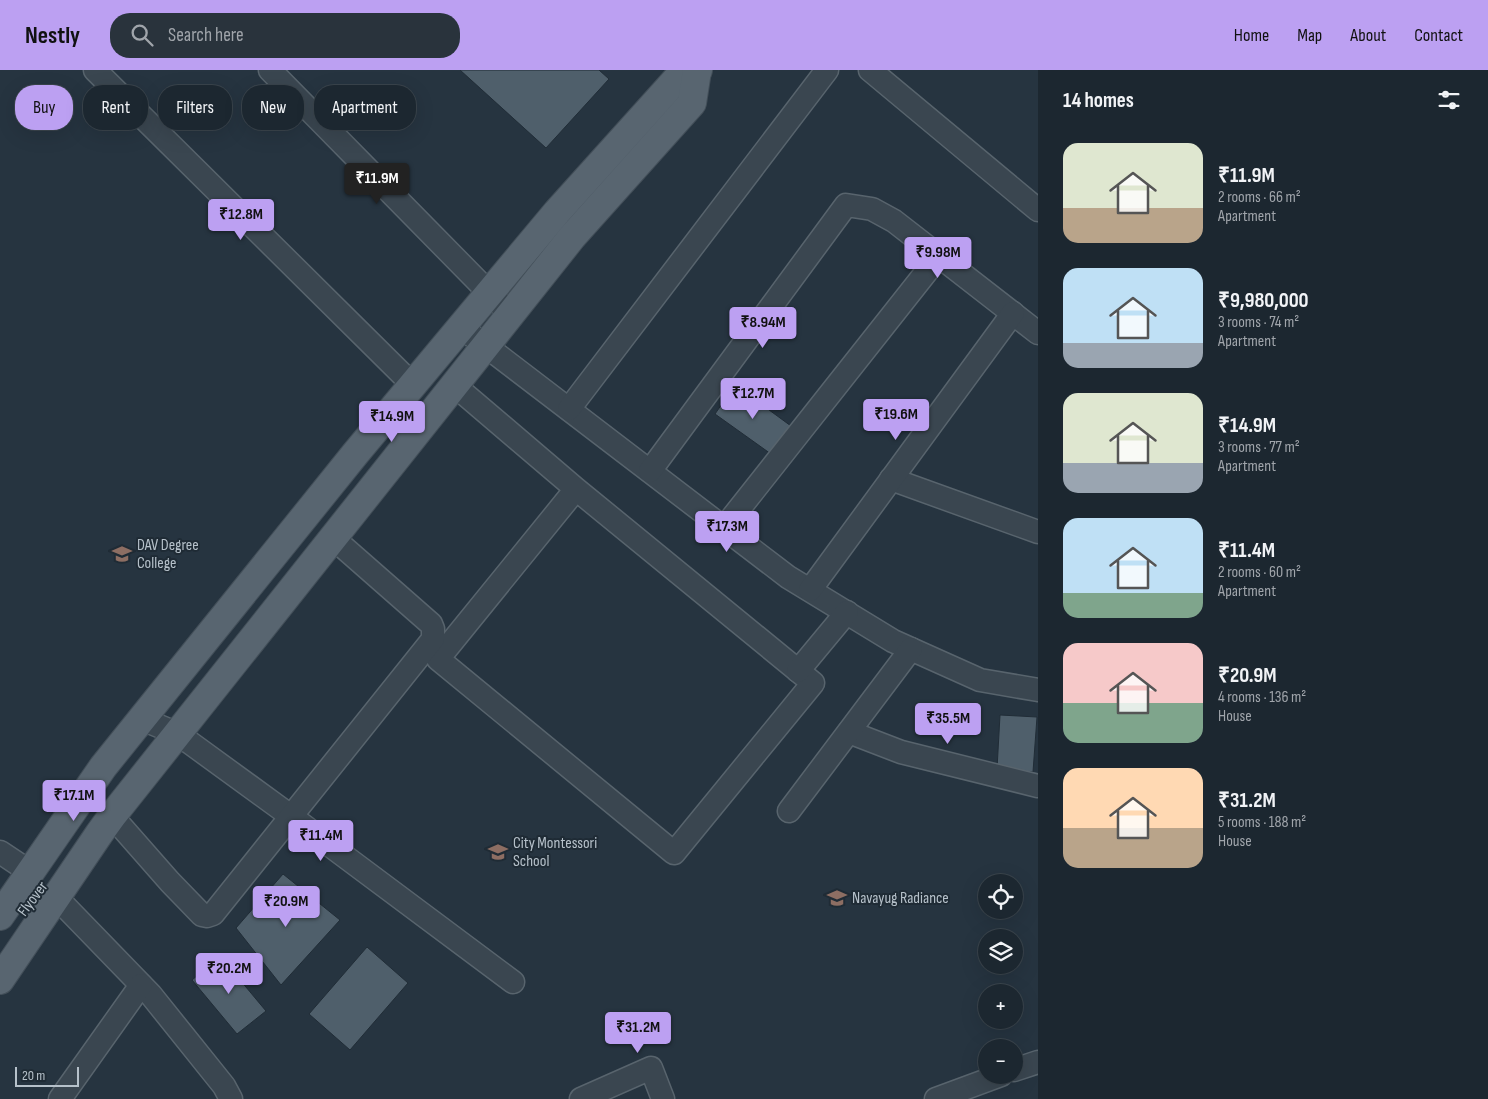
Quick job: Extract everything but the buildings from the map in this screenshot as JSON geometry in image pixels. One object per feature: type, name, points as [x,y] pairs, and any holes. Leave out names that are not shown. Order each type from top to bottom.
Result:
[{"type":"main road","points":[[0,980],[79,802],[103,767],[355,454],[557,212],[674,81],[697,70]]},
{"type":"main road","points":[[0,916],[43,885],[109,821],[572,237],[692,103],[697,70]]},
{"type":"main road","name":"Flyover","points":[[68,852],[79,802]]},
{"type":"main road","name":"Flyover","points":[[0,946],[68,852],[109,821]]},
{"type":"street","points":[[95,70],[413,385]]},
{"type":"street","points":[[270,70],[510,314]]},
{"type":"street","points":[[569,409],[827,70]]},
{"type":"street","points":[[870,70],[1038,210]]},
{"type":"street","points":[[650,471],[846,206],[872,209],[894,221],[1038,333]]},
{"type":"street","points":[[724,528],[939,256]]},
{"type":"street","points":[[810,590],[1013,313]]},
{"type":"street","points":[[461,326],[788,577],[893,641],[980,680],[1038,690]]},
{"type":"street","points":[[454,385],[576,489],[813,683],[674,853],[438,659],[576,489]]},
{"type":"street","points":[[891,479],[1038,532]]},
{"type":"street","points":[[109,821],[202,915],[214,914],[433,639],[434,635],[431,624],[333,538]]},
{"type":"street","points":[[798,671],[847,612]]},
{"type":"street","points":[[790,811],[911,649]]},
{"type":"street","points":[[142,719],[178,734],[513,982]]},
{"type":"street","points":[[849,732],[901,752],[1038,786]]},
{"type":"street","points":[[0,852],[43,885],[141,985],[224,1086],[231,1099]]},
{"type":"street","points":[[60,1099],[141,985]]},
{"type":"street","points":[[1023,1067],[1038,1062]]},
{"type":"street","points":[[588,1098],[651,1068],[662,1099]]},
{"type":"street","points":[[936,1099],[978,1083]]},
{"type":"place","name":"DAV Degree College","points":[[122,554]]},
{"type":"place","name":"City Montessori School","points":[[498,852]]},
{"type":"place","name":"Navayug Radiance","points":[[837,898]]}]
